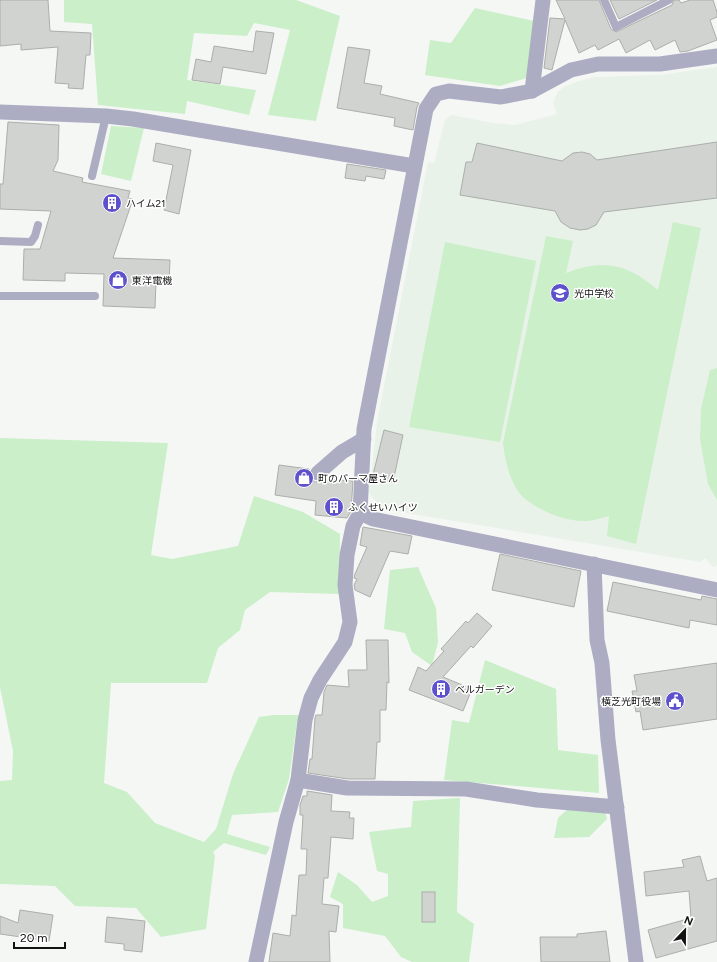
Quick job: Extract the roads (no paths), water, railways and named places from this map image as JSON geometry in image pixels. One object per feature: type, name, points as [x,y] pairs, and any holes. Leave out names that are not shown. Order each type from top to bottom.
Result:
[{"type":"street","points":[[532,91],[543,0]]},
{"type":"street","points":[[256,962],[286,822],[298,780],[305,720],[311,698],[320,680],[345,642],[350,622],[345,585],[347,555],[353,526],[360,513],[364,429],[426,109],[436,94],[449,91],[501,97],[532,91],[571,70],[598,64],[660,64],[717,56]]},
{"type":"street","points":[[0,112],[106,116],[133,119],[414,166]]},
{"type":"street","points":[[318,473],[342,452],[364,439]]},
{"type":"street","points":[[360,513],[373,519],[717,590]]},
{"type":"street","points":[[594,564],[597,640],[602,663],[608,740],[636,962]]},
{"type":"street","points":[[298,780],[347,788],[466,789],[538,800],[617,806]]},
{"type":"lane","points":[[604,0],[616,27],[669,0]]},
{"type":"lane","points":[[92,176],[106,116]]},
{"type":"lane","points":[[0,241],[31,242],[35,236],[38,225]]},
{"type":"lane","points":[[0,296],[95,296]]},
{"type":"place","name":"ハイム21","points":[[112,203]]},
{"type":"place","name":"東洋電機","points":[[118,280]]},
{"type":"place","name":"光中学校","points":[[560,293]]},
{"type":"place","name":"町のパーマ屋さん","points":[[304,478]]},
{"type":"place","name":"ふくせいハイツ","points":[[334,507]]},
{"type":"place","name":"ベルガーデン","points":[[441,689]]},
{"type":"place","name":"横芝光町役場","points":[[675,701]]}]
